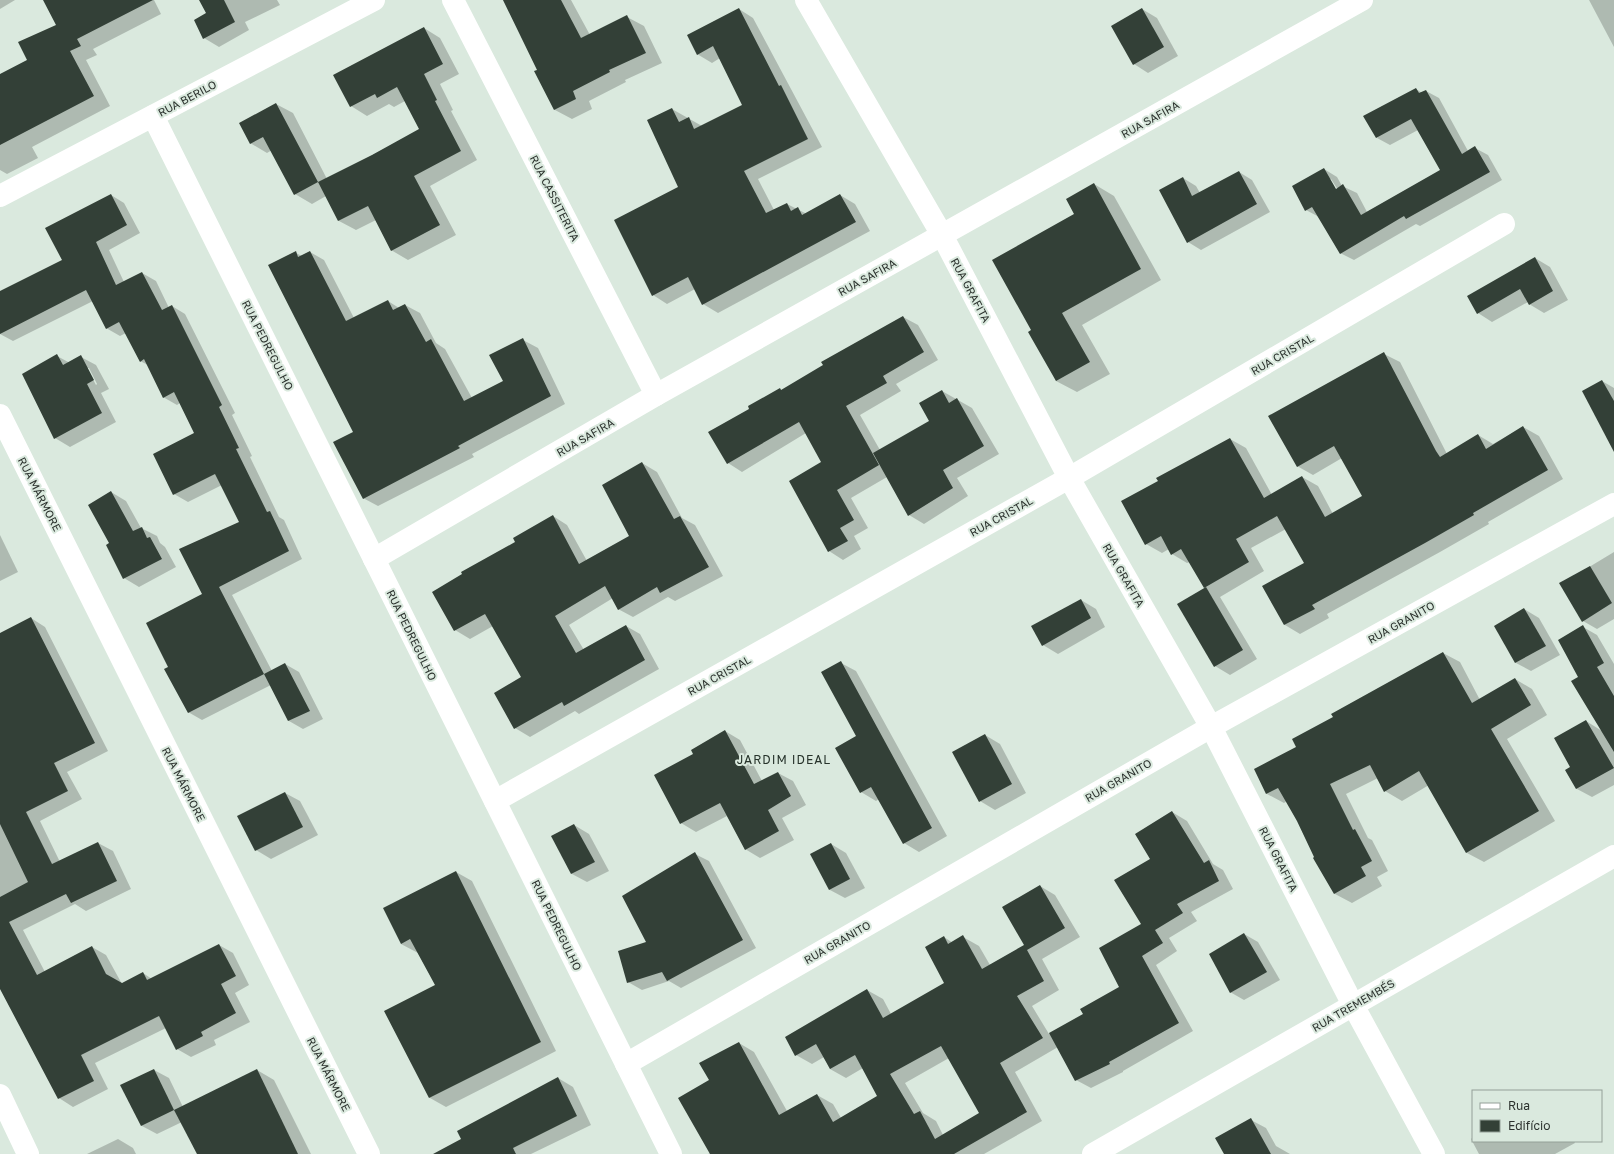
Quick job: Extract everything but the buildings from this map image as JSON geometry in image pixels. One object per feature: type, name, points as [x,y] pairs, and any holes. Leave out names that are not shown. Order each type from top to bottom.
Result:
[{"type":"street","name":"RUA BERILO","points":[[0,196],[374,0]]},
{"type":"street","name":"RUA CASSITERITA","points":[[453,0],[656,395]]},
{"type":"street","name":"RUA GRAFITA","points":[[806,0],[942,235],[1069,478],[1211,727],[1353,1005],[1434,1154]]},
{"type":"street","name":"RUA SAFIRA","points":[[374,559],[656,395],[1362,0]]},
{"type":"street","name":"RUA PEDREGULHO","points":[[153,116],[671,1154]]},
{"type":"street","name":"RUA CRISTAL","points":[[495,801],[1069,478],[1504,224]]},
{"type":"street","name":"RUA MÁRMORE","points":[[0,415],[369,1154]]},
{"type":"street","name":"RUA GRANITO","points":[[626,1064],[1211,727],[1614,504]]},
{"type":"street","name":"RUA TREMEMBÉS","points":[[1093,1154],[1614,856]]},
{"type":"street","points":[[0,1095],[28,1154]]},
{"type":"district","name":"JARDIM IDEAL","points":[[784,759]]}]
